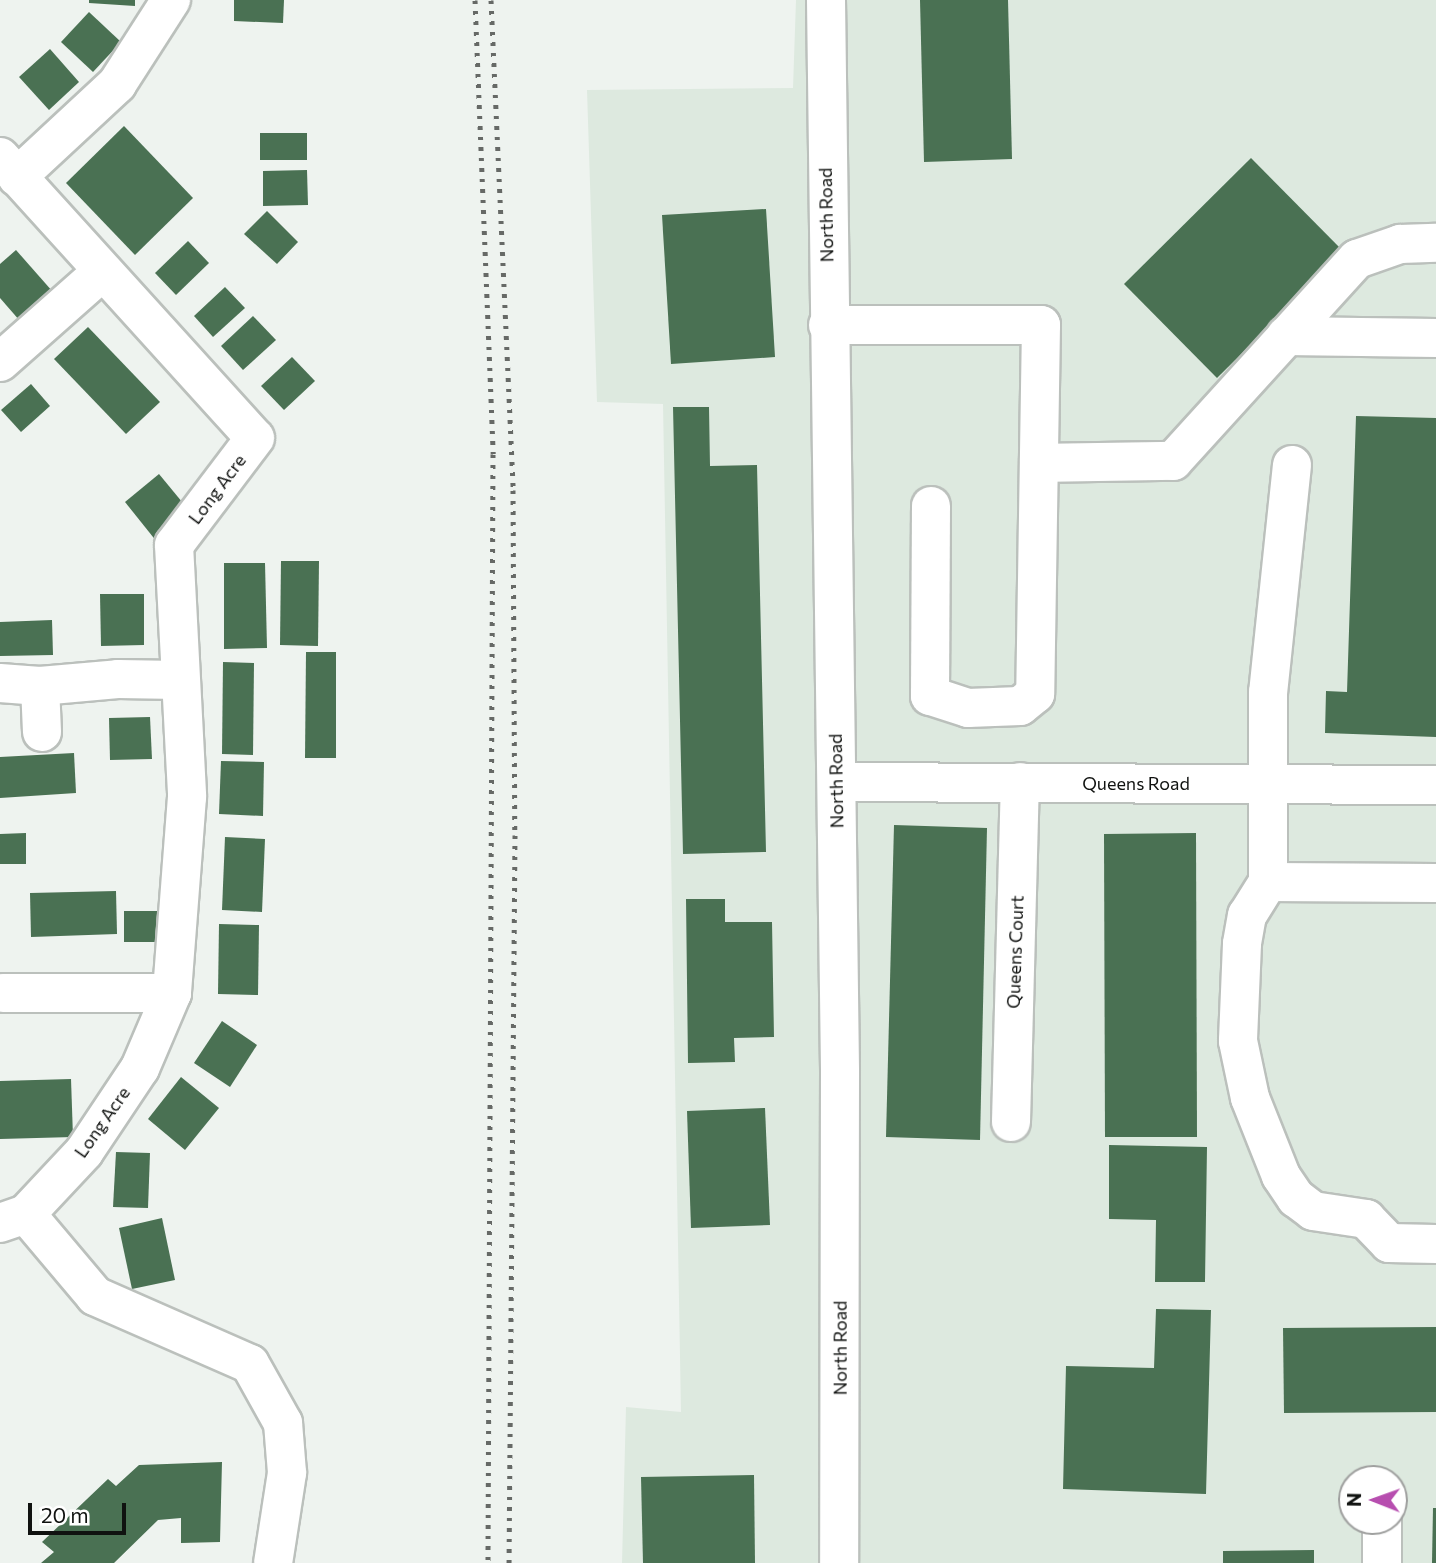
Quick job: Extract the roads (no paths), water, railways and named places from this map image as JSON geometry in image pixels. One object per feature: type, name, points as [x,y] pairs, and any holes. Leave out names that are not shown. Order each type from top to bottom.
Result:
[{"type":"street","name":"Long Acre","points":[[13,1219],[84,1152],[140,1068],[172,993],[187,797],[174,545],[255,438],[9,167],[117,84],[171,0]]},
{"type":"street","name":"North Road","points":[[826,0],[828,325],[836,782],[839,1563]]},
{"type":"street","points":[[1039,463],[1173,461],[1357,259],[1400,244],[1436,243]]},
{"type":"street","points":[[0,362],[103,271]]},
{"type":"street","points":[[828,325],[1041,325],[1035,694],[1020,706],[968,708],[930,696],[932,506]]},
{"type":"street","points":[[1286,336],[1436,338]]},
{"type":"street","points":[[1292,465],[1268,692],[1268,882],[1247,915],[1241,944],[1238,1041],[1250,1098],[1281,1176],[1296,1198],[1313,1211],[1366,1219],[1389,1243],[1436,1244]]},
{"type":"street","points":[[0,683],[40,686],[118,679],[180,680]]},
{"type":"street","points":[[40,686],[42,732]]},
{"type":"street","name":"Queens Road","points":[[836,782],[1436,785]]},
{"type":"street","name":"Queens Court","points":[[1011,1122],[1020,782]]},
{"type":"street","points":[[1268,882],[1436,883]]},
{"type":"street","points":[[3,993],[172,993]]},
{"type":"street","points":[[13,1219],[94,1296],[250,1364],[283,1423],[288,1473],[276,1550]]},
{"type":"street","points":[[1382,1535],[1382,1563]]},
{"type":"railway","points":[[475,0],[493,454],[488,1563]]},
{"type":"railway","points":[[491,0],[513,490],[515,835],[509,1563]]}]
